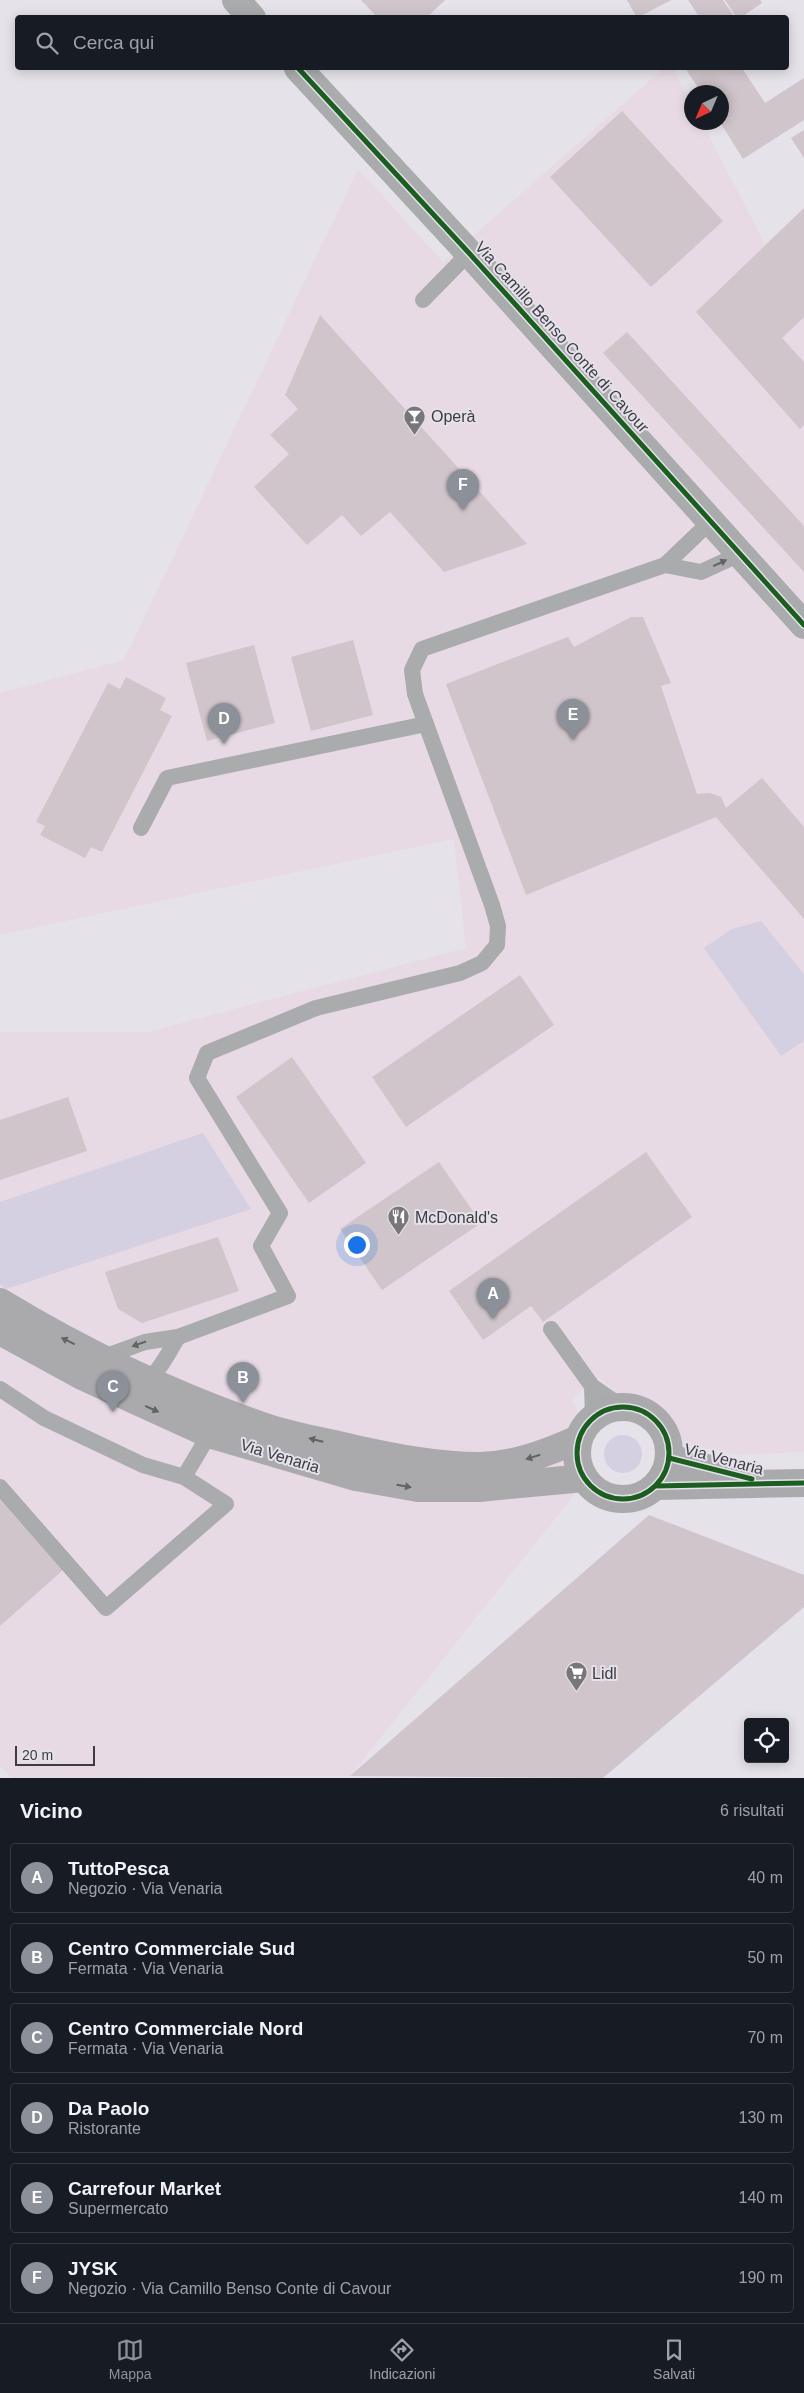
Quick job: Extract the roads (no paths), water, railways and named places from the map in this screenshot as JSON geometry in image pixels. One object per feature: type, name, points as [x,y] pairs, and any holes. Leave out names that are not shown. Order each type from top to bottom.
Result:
[{"type":"main road","name":"Via Venaria","points":[[0,1302],[50,1332],[148,1381],[269,1428],[336,1444],[411,1461],[481,1466],[529,1458],[578,1439]]},
{"type":"main road","name":"Via Venaria","points":[[1,1333],[123,1396],[209,1434],[348,1475],[418,1488],[479,1488],[584,1478]]},
{"type":"main road","points":[[622,1406],[638,1409],[651,1416],[662,1428],[668,1442],[669,1458],[665,1473],[657,1486],[646,1494],[633,1499],[618,1500],[605,1496],[593,1489],[584,1478],[578,1466],[576,1452],[578,1439],[584,1427],[593,1417],[607,1409],[622,1406]]},
{"type":"main road","name":"Via Venaria","points":[[669,1458],[772,1484]]},
{"type":"main road","name":"Via Venaria","points":[[657,1486],[804,1484]]},
{"type":"street","points":[[236,0],[249,15]]},
{"type":"street","name":"Via Camillo Benso Conte di Cavour","points":[[300,70],[469,253],[804,625]]},
{"type":"lane","points":[[423,300],[469,253]]},
{"type":"lane","points":[[102,1358],[145,1342],[178,1337],[288,1296],[261,1246],[280,1213],[196,1078],[207,1053],[316,1008],[460,973],[482,963],[497,945],[498,926],[492,905],[415,694],[412,670],[422,649],[665,565],[711,521]]},
{"type":"lane","points":[[665,565],[701,572],[740,554]]},
{"type":"lane","points":[[140,828],[167,778],[426,724]]},
{"type":"lane","points":[[551,1329],[592,1386],[622,1406]]},
{"type":"lane","points":[[123,1396],[148,1381],[162,1364],[178,1337]]},
{"type":"lane","points":[[592,1386],[593,1417]]},
{"type":"lane","points":[[0,1389],[53,1423],[143,1465],[184,1477],[226,1504],[106,1608],[0,1487]]},
{"type":"lane","points":[[184,1477],[224,1412]]},
{"type":"place","name":"Operà","points":[[415,435]]},
{"type":"place","name":"JYSK","points":[[463,510]]},
{"type":"place","name":"Carrefour Market","points":[[573,740]]},
{"type":"place","name":"Da Paolo","points":[[224,744]]},
{"type":"place","name":"McDonald's","points":[[399,1236]]},
{"type":"place","name":"TuttoPesca","points":[[493,1319]]},
{"type":"place","name":"Centro Commerciale Sud","points":[[243,1403]]},
{"type":"place","name":"Centro Commerciale Nord","points":[[113,1412]]},
{"type":"place","name":"Lidl","points":[[576,1692]]}]
